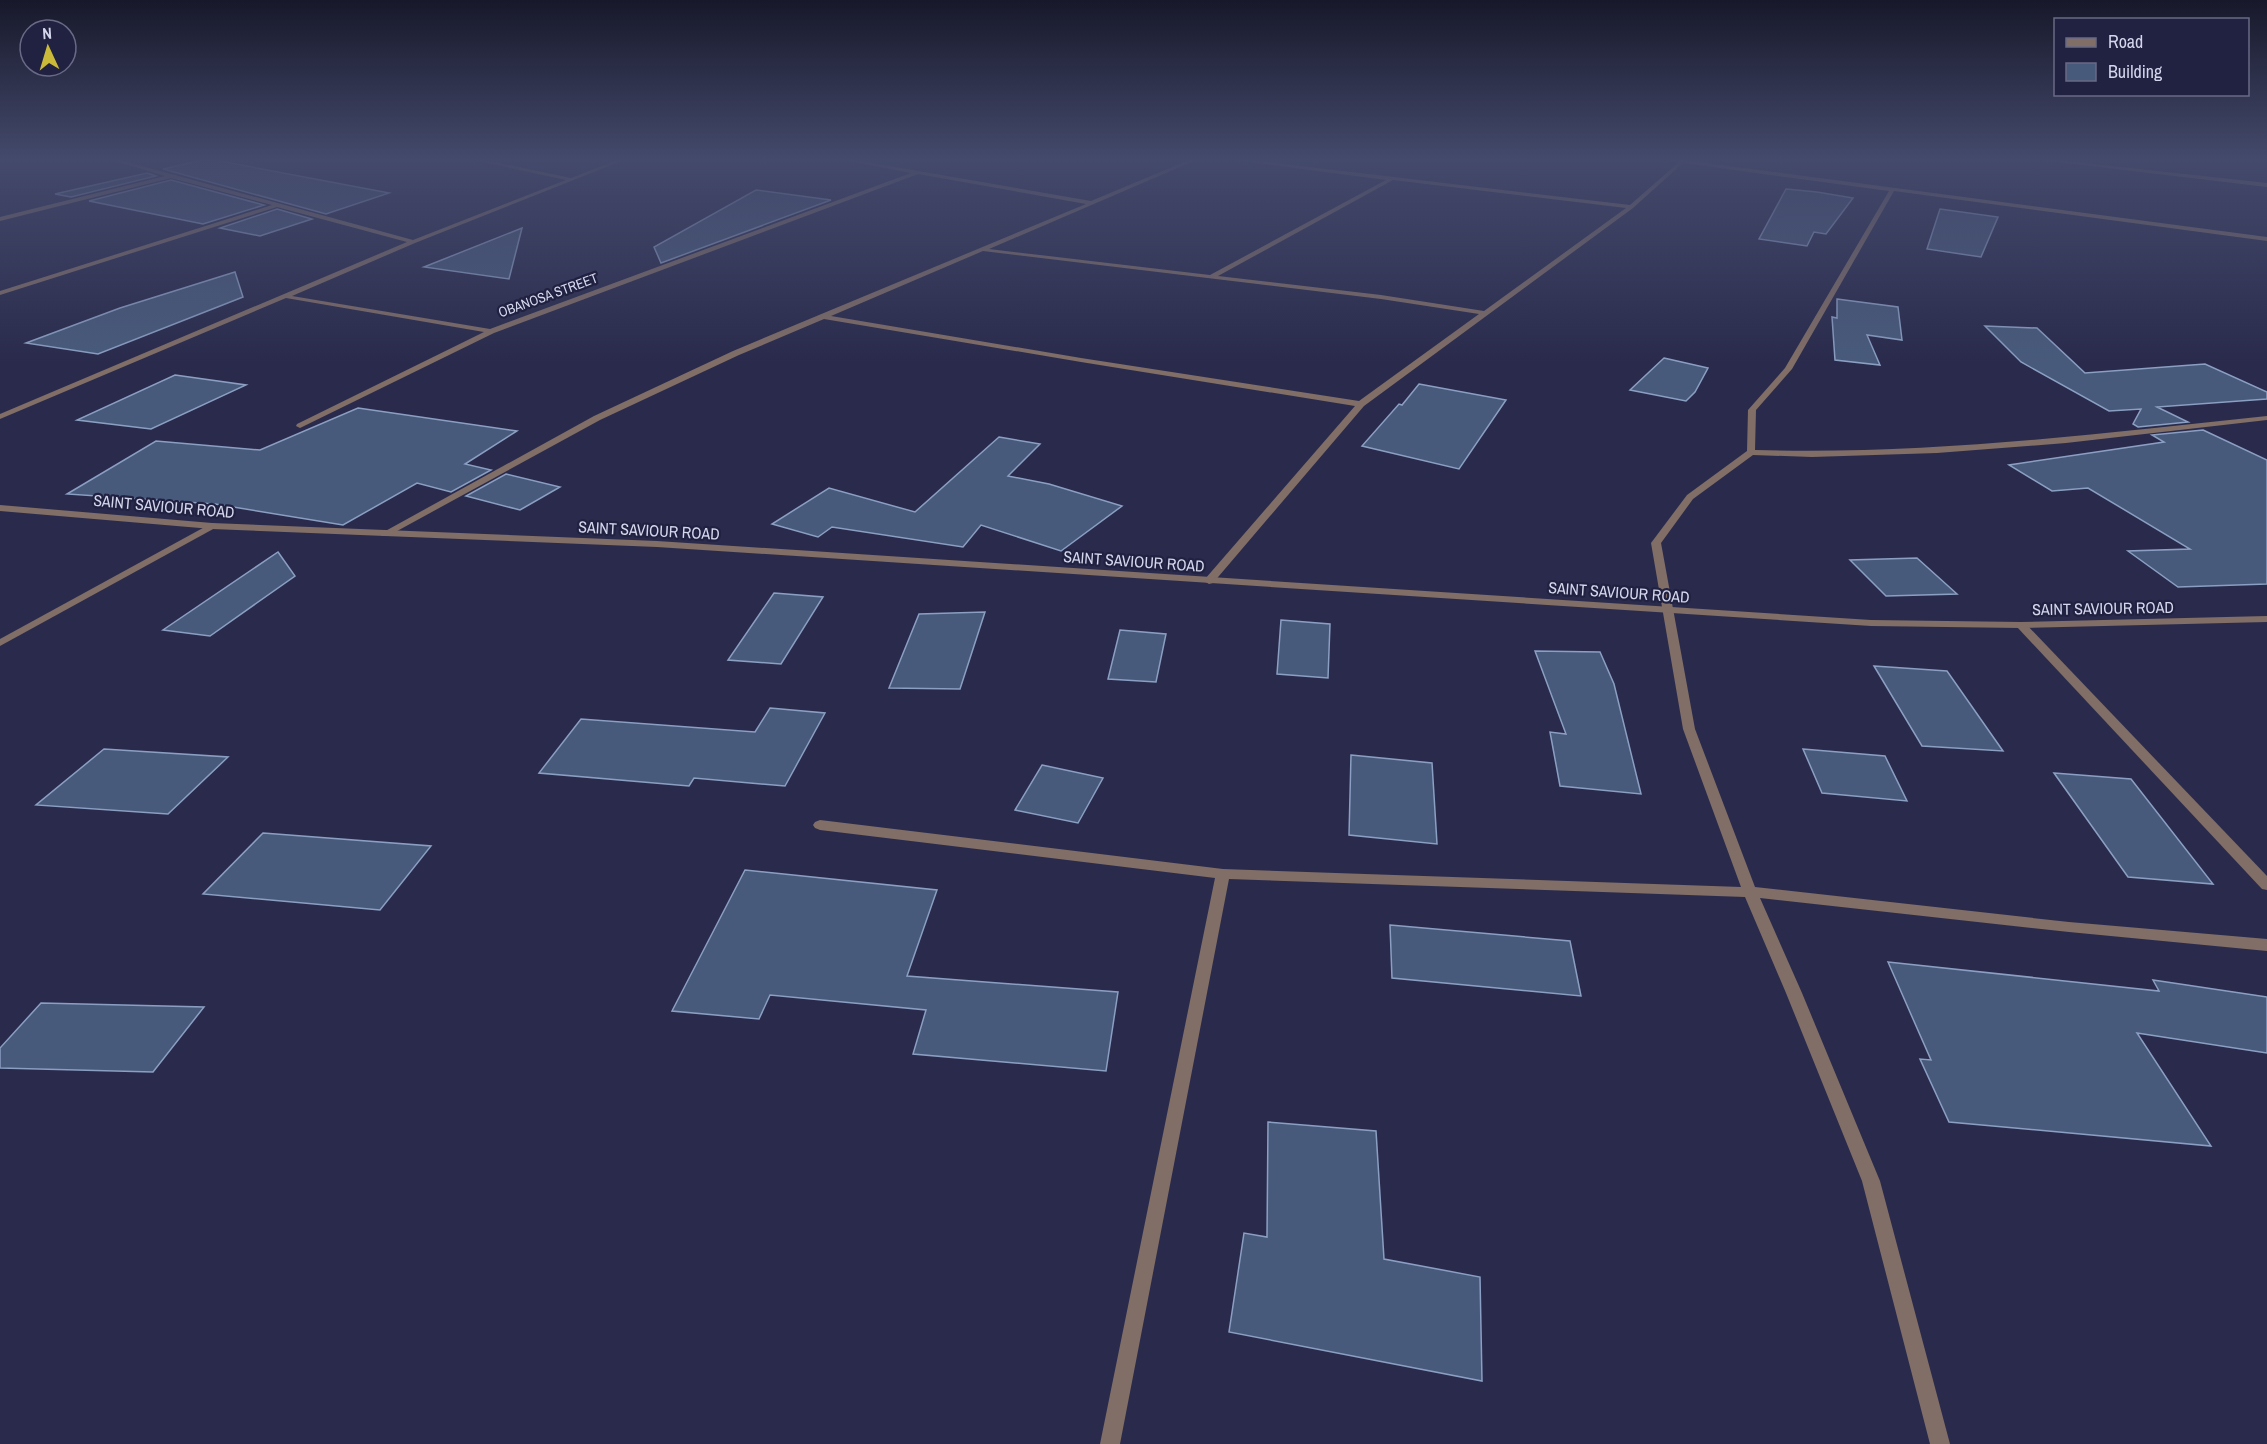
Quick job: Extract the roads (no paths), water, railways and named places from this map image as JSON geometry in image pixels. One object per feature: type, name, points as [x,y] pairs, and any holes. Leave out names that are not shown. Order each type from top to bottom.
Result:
[{"type":"street","points":[[0,293],[204,227]]},
{"type":"street","points":[[357,227],[413,242]]},
{"type":"street","points":[[0,417],[450,227]]},
{"type":"street","name":"OBANOSA STREET","points":[[300,426],[490,331],[769,227]]},
{"type":"street","points":[[385,534],[597,418],[821,316],[1038,227]]},
{"type":"street","points":[[1211,277],[1302,227]]},
{"type":"street","points":[[1209,581],[1362,404],[1603,227]]},
{"type":"street","points":[[1751,452],[1752,410],[1788,369],[1871,227]]},
{"type":"street","points":[[2170,227],[2267,240]]},
{"type":"street","points":[[984,250],[1381,297],[1484,313]]},
{"type":"street","points":[[283,296],[490,331]]},
{"type":"street","points":[[821,316],[1362,404]]},
{"type":"street","points":[[1940,1444],[1871,1181],[1794,993],[1749,892],[1689,729],[1656,543],[1690,497],[1751,452],[1937,450],[2066,441],[2267,418]]},
{"type":"street","name":"SAINT SAVIOUR ROAD","points":[[0,508],[212,526],[657,544],[1871,623],[2021,626],[2267,619]]},
{"type":"street","points":[[0,643],[212,526]]},
{"type":"street","points":[[2021,626],[2267,885]]},
{"type":"street","points":[[820,825],[1223,874],[1749,892],[2057,926],[2267,945]]},
{"type":"street","points":[[1110,1444],[1223,874]]}]
